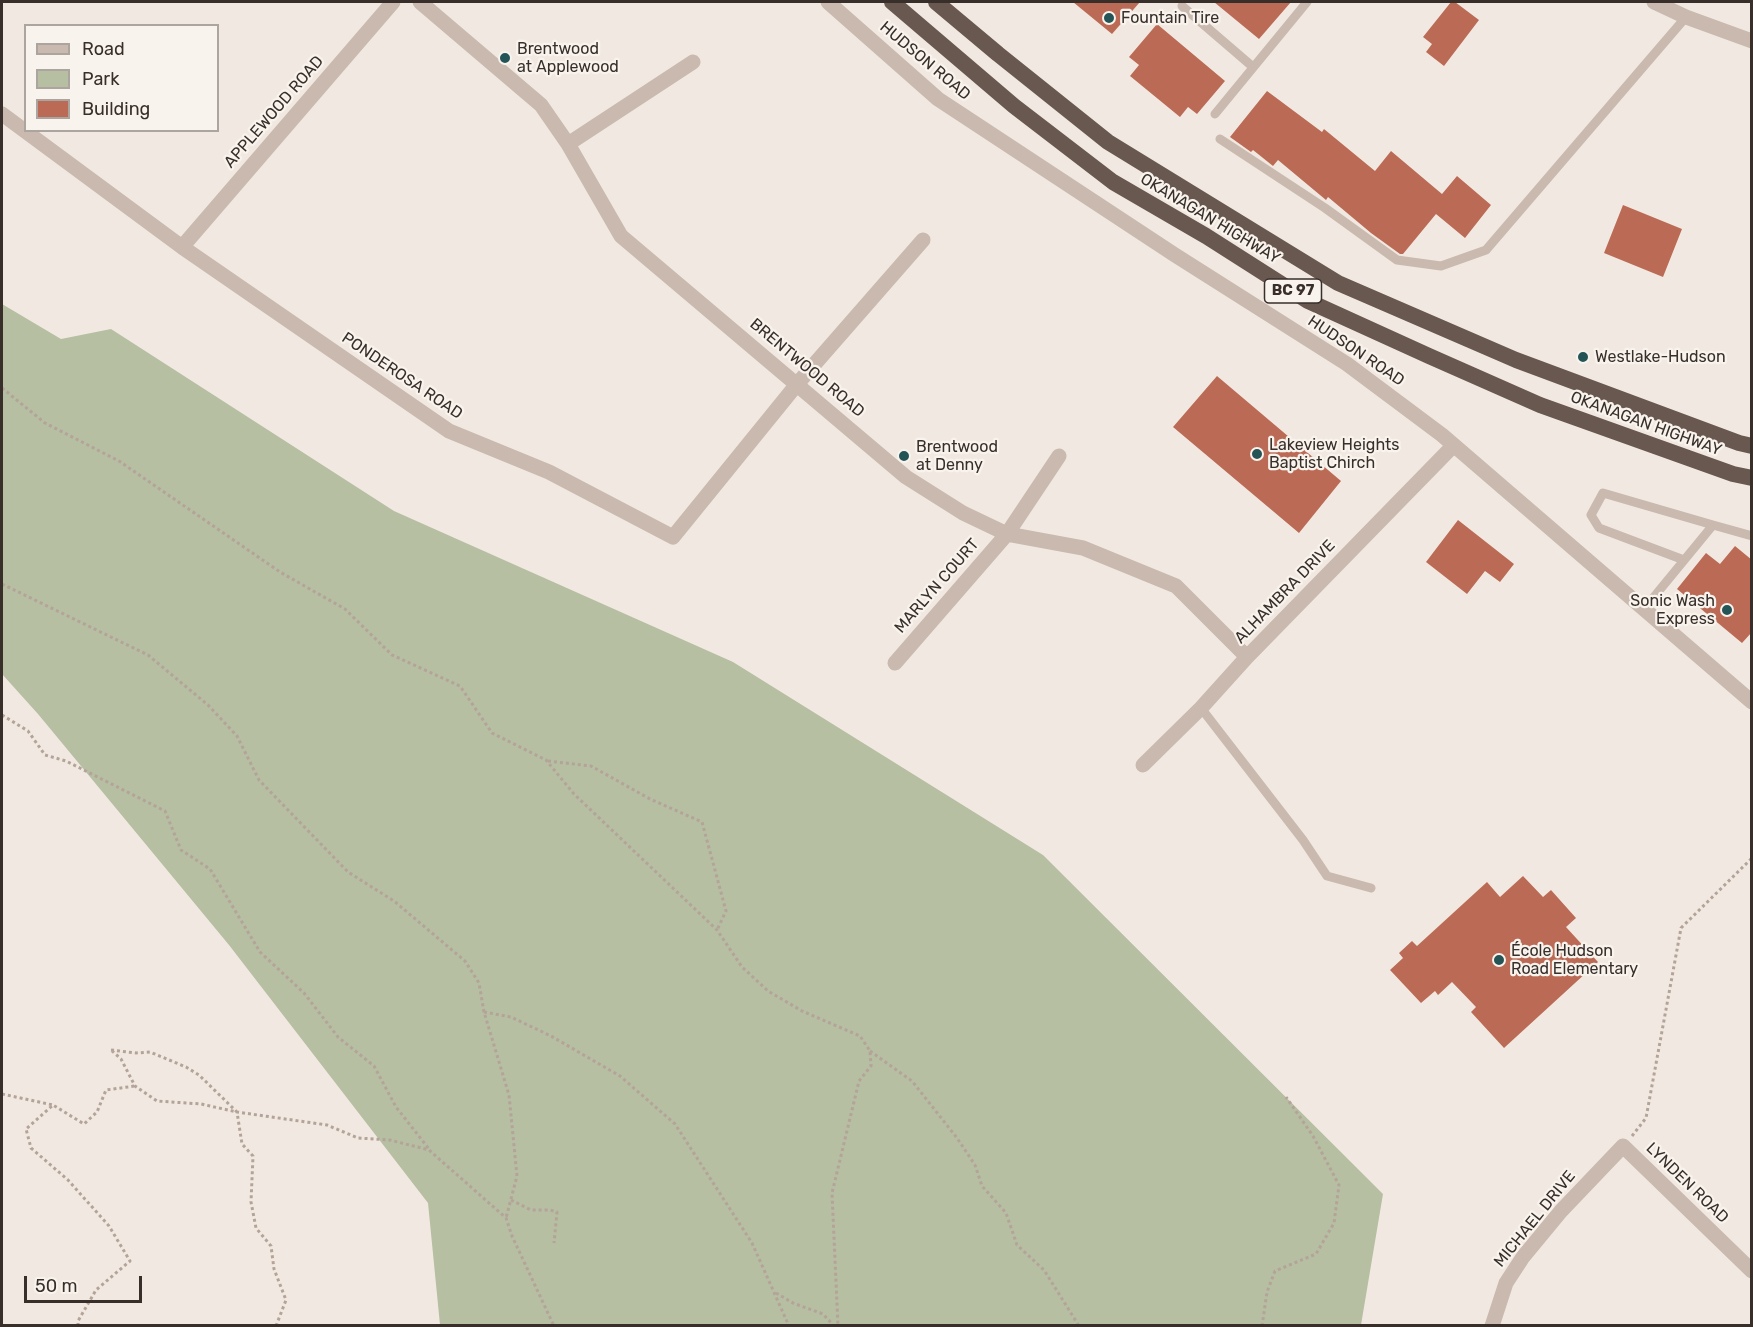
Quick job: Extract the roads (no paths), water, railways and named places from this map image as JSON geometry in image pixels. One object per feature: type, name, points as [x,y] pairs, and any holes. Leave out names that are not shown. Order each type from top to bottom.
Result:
[{"type":"highway","name":"OKANAGAN HIGHWAY","points":[[892,2],[1014,106],[1113,182],[1206,236],[1308,301],[1540,405],[1733,474],[1752,478]]},
{"type":"highway","name":"OKANAGAN HIGHWAY","points":[[936,2],[1108,142],[1338,283],[1516,360],[1752,446]]},
{"type":"street","name":"APPLEWOOD ROAD","points":[[182,247],[393,2]]},
{"type":"street","name":"BRENTWOOD ROAD","points":[[420,2],[541,105],[568,144],[621,236],[798,383],[906,477],[963,513],[1007,534],[1083,548],[1176,586],[1247,657]]},
{"type":"street","name":"HUDSON ROAD","points":[[828,2],[938,99],[1175,255],[1347,364],[1454,445],[1752,702]]},
{"type":"street","points":[[1654,2],[1686,17],[1752,41]]},
{"type":"street","points":[[568,144],[693,62]]},
{"type":"street","name":"PONDEROSA ROAD","points":[[2,114],[24,130]]},
{"type":"street","name":"PONDEROSA ROAD","points":[[26,132],[182,247],[449,430],[549,472],[673,537],[798,383]]},
{"type":"street","points":[[798,383],[923,240]]},
{"type":"street","name":"ALHAMBRA DRIVE","points":[[1143,765],[1201,708],[1247,657],[1454,445]]},
{"type":"street","name":"MARLYN COURT","points":[[895,663],[1007,534],[1059,456]]},
{"type":"street","name":"LYNDEN ROAD","points":[[1623,1146],[1752,1271]]},
{"type":"street","name":"MICHAEL DRIVE","points":[[1492,1326],[1495,1310],[1506,1283],[1523,1257],[1562,1211],[1623,1146]]},
{"type":"lane","points":[[1215,114],[1307,2]]},
{"type":"lane","points":[[1182,6],[1253,67]]},
{"type":"lane","points":[[1220,139],[1325,208],[1397,261],[1441,266],[1486,250],[1686,17]]},
{"type":"lane","points":[[1684,560],[1599,528],[1591,515],[1603,493],[1752,536]]},
{"type":"lane","points":[[1644,609],[1713,525]]},
{"type":"lane","points":[[1201,708],[1303,840],[1327,876],[1371,888]]},
{"type":"place","name":"Fountain Tire","points":[[1109,18]]},
{"type":"place","name":"Brentwood at Applewood","points":[[505,58]]},
{"type":"place","name":"Westlake-Hudson","points":[[1583,357]]},
{"type":"place","name":"Lakeview Heights Baptist Chirch","points":[[1257,454]]},
{"type":"place","name":"Brentwood at Denny","points":[[904,456]]},
{"type":"place","name":"Sonic Wash Express","points":[[1727,610]]},
{"type":"place","name":"École Hudson Road Elementary","points":[[1499,960]]}]
